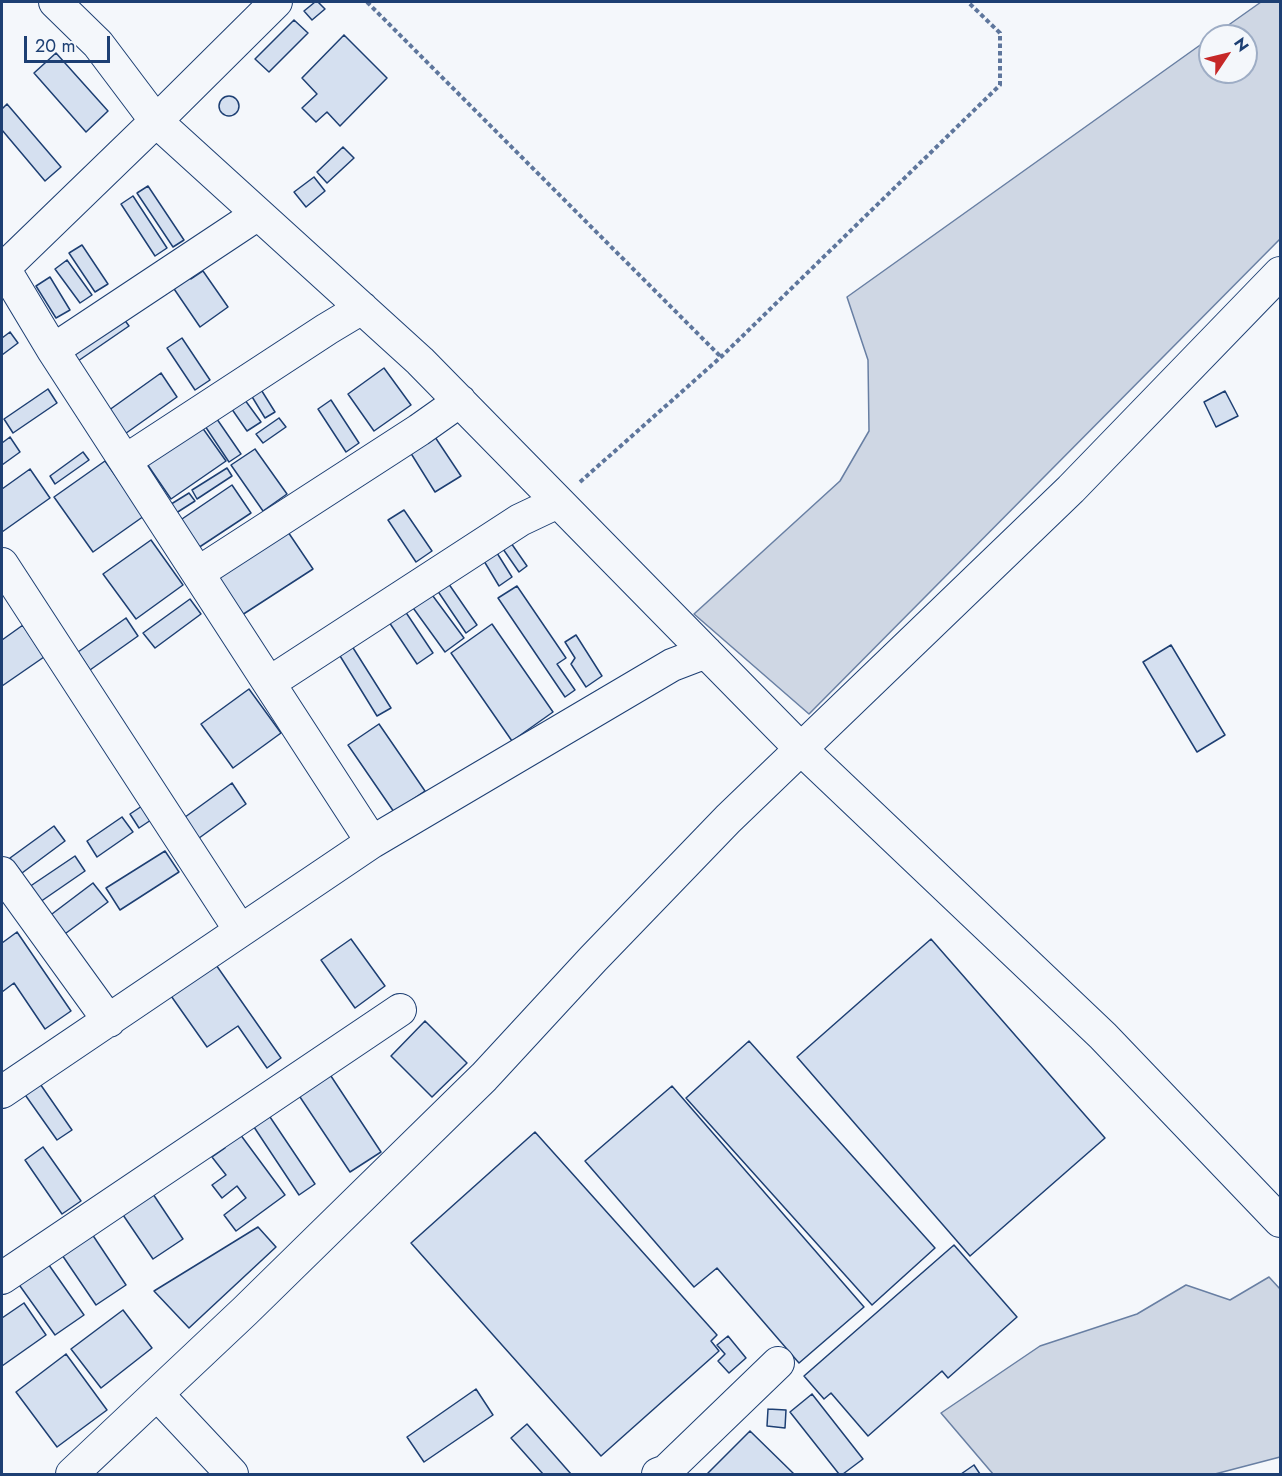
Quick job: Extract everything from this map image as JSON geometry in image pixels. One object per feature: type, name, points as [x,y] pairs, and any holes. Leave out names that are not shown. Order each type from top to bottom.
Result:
[{"type":"street","points":[[55,2],[98,44],[156,121],[420,361],[801,749],[1103,1036],[1281,1221]]},
{"type":"street","points":[[276,2],[156,121],[2,267],[53,350],[372,842]]},
{"type":"street","points":[[53,350],[258,214]]},
{"type":"street","points":[[72,1474],[245,1311],[484,1077],[593,959],[728,819],[1071,489],[1281,273]]},
{"type":"street","points":[[125,461],[362,308]]},
{"type":"street","points":[[198,573],[420,430],[460,401]]},
{"type":"street","points":[[269,683],[519,520],[558,502]]},
{"type":"street","points":[[2,564],[240,930]]},
{"type":"street","points":[[2,1092],[372,842],[672,665],[706,652]]},
{"type":"street","points":[[2,873],[109,1021]]},
{"type":"street","points":[[2,1278],[400,1010]]},
{"type":"street","points":[[665,1473],[778,1363]]},
{"type":"street","points":[[157,1394],[232,1474]]},
{"type":"path","points":[[367,2],[721,357]]},
{"type":"path","points":[[558,502],[721,357],[1000,85],[1000,33],[968,2]]},
{"type":"shaded area","points":[[1261,2],[1280,2],[1280,239],[809,714],[694,614],[840,481],[869,431],[868,360],[847,297],[1198,47],[1198,84],[1258,84],[1258,24],[1230,24]]},
{"type":"shaded area","points":[[1269,1277],[1280,1289],[1280,1457],[1215,1474],[993,1474],[941,1413],[1040,1346],[1137,1314],[1186,1285],[1230,1300]]},
{"type":"building","points":[[315,2],[325,9],[312,20],[304,11]]},
{"type":"building","points":[[294,20],[308,33],[269,72],[255,59]]},
{"type":"building","points":[[344,35],[387,78],[340,126],[327,112],[316,122],[302,108],[317,94],[302,78]]},
{"type":"building","points":[[56,53],[108,111],[86,132],[34,73]]},
{"type":"building","points":[[225,96],[233,96],[239,102],[239,110],[233,116],[225,116],[219,110],[219,102]]},
{"type":"building","points":[[7,104],[61,167],[45,181],[2,130],[2,109]]},
{"type":"building","points":[[343,147],[354,158],[327,183],[317,172]]},
{"type":"building","points":[[314,177],[325,191],[306,207],[294,192]]},
{"type":"building","points":[[148,186],[184,240],[173,247],[137,193]]},
{"type":"building","points":[[133,196],[167,248],[155,256],[121,204]]},
{"type":"building","points":[[82,245],[108,284],[95,292],[69,253]]},
{"type":"building","points":[[67,260],[92,295],[80,303],[55,269]]},
{"type":"building","points":[[184,269],[191,279],[203,271],[228,307],[200,327],[168,280]]},
{"type":"building","points":[[50,277],[70,310],[56,318],[36,286]]},
{"type":"building","points":[[121,315],[129,326],[78,361],[70,349]]},
{"type":"building","points":[[10,332],[18,343],[2,355],[2,338]]},
{"type":"building","points":[[182,338],[210,380],[195,390],[167,348]]},
{"type":"building","points":[[384,368],[411,405],[374,431],[348,394]]},
{"type":"building","points":[[161,373],[177,397],[122,436],[105,413]]},
{"type":"building","points":[[260,388],[275,412],[265,418],[251,395]]},
{"type":"building","points":[[48,389],[57,403],[13,433],[4,419]]},
{"type":"building","points":[[1225,391],[1238,416],[1216,427],[1204,402]]},
{"type":"building","points":[[242,396],[261,422],[247,431],[229,405]]},
{"type":"building","points":[[331,400],[359,443],[346,452],[318,409]]},
{"type":"building","points":[[210,409],[241,454],[229,462],[199,417]]},
{"type":"building","points":[[279,418],[286,427],[263,443],[256,434]]},
{"type":"building","points":[[199,423],[226,461],[171,499],[145,461]]},
{"type":"building","points":[[431,431],[461,476],[435,492],[407,447]]},
{"type":"building","points":[[10,437],[20,452],[2,465],[2,443]]},
{"type":"building","points":[[255,449],[287,494],[263,511],[231,465]]},
{"type":"building","points":[[83,452],[89,460],[55,484],[50,476]]},
{"type":"building","points":[[105,461],[144,516],[93,552],[54,497]]},
{"type":"building","points":[[227,468],[232,476],[197,499],[192,490]]},
{"type":"building","points":[[30,469],[50,498],[2,532],[2,489]]},
{"type":"building","points":[[232,485],[251,513],[198,548],[179,521]]},
{"type":"building","points":[[189,493],[195,501],[173,515],[168,506]]},
{"type":"building","points":[[404,510],[432,551],[416,562],[388,520]]},
{"type":"building","points":[[286,529],[313,569],[242,615],[216,575]]},
{"type":"building","points":[[151,540],[183,585],[136,619],[103,574]]},
{"type":"building","points":[[511,543],[527,566],[519,572],[503,549]]},
{"type":"building","points":[[497,553],[512,577],[499,586],[484,561]]},
{"type":"building","points":[[444,577],[477,625],[466,633],[433,584]]},
{"type":"building","points":[[517,586],[566,658],[557,664],[575,690],[565,697],[498,598]]},
{"type":"building","points":[[430,592],[464,638],[445,652],[411,605]]},
{"type":"building","points":[[190,599],[201,614],[155,648],[143,633]]},
{"type":"building","points":[[403,608],[433,653],[417,664],[387,619]]},
{"type":"building","points":[[126,618],[138,636],[90,670],[78,652]]},
{"type":"building","points":[[492,624],[553,712],[512,741],[451,653]]},
{"type":"building","points":[[23,625],[44,657],[2,686],[2,640]]},
{"type":"building","points":[[576,635],[602,676],[586,687],[571,664],[575,658],[565,642]]},
{"type":"building","points":[[350,643],[391,708],[377,716],[337,651]]},
{"type":"building","points":[[1171,645],[1225,735],[1197,752],[1143,662]]},
{"type":"building","points":[[249,689],[281,733],[233,768],[201,724]]},
{"type":"building","points":[[379,724],[425,791],[394,812],[348,745]]},
{"type":"building","points":[[232,783],[246,804],[195,841],[181,820]]},
{"type":"building","points":[[142,806],[151,820],[139,828],[130,814]]},
{"type":"building","points":[[122,817],[133,832],[97,857],[87,841]]},
{"type":"building","points":[[54,826],[65,841],[22,873],[10,858]]},
{"type":"building","points":[[165,851],[179,872],[120,910],[106,888]]},
{"type":"building","points":[[75,856],[85,871],[40,902],[29,887]]},
{"type":"building","points":[[93,883],[108,902],[58,939],[44,920]]},
{"type":"building","points":[[17,932],[71,1011],[45,1029],[14,983],[2,992],[2,943]]},
{"type":"building","points":[[351,939],[385,986],[355,1008],[321,960]]},
{"type":"building","points":[[931,939],[1105,1138],[970,1256],[797,1057]]},
{"type":"building","points":[[214,962],[281,1058],[267,1068],[238,1026],[207,1047],[169,993]]},
{"type":"building","points":[[425,1021],[467,1063],[432,1097],[391,1056]]},
{"type":"building","points":[[749,1041],[935,1248],[872,1305],[686,1098]]},
{"type":"building","points":[[327,1070],[381,1152],[350,1172],[296,1091]]},
{"type":"building","points":[[36,1078],[72,1130],[57,1140],[21,1089]]},
{"type":"building","points":[[672,1086],[864,1307],[799,1363],[717,1268],[694,1287],[585,1161]]},
{"type":"building","points":[[266,1111],[315,1184],[299,1195],[250,1121]]},
{"type":"building","points":[[237,1130],[285,1195],[236,1231],[224,1215],[246,1198],[237,1186],[222,1198],[212,1185],[226,1175],[212,1157],[225,1148],[226,1139]]},
{"type":"building","points":[[535,1132],[717,1335],[711,1341],[719,1351],[601,1456],[411,1243]]},
{"type":"building","points":[[43,1147],[81,1201],[62,1214],[25,1160]]},
{"type":"building","points":[[149,1188],[183,1239],[153,1259],[119,1209]]},
{"type":"building","points":[[258,1227],[276,1247],[189,1328],[154,1291]]},
{"type":"building","points":[[88,1228],[126,1285],[96,1305],[58,1249]]},
{"type":"building","points":[[954,1245],[1017,1317],[948,1378],[942,1371],[868,1436],[831,1393],[824,1399],[804,1376]]},
{"type":"building","points":[[44,1258],[84,1315],[55,1335],[15,1279]]},
{"type":"building","points":[[24,1303],[46,1335],[2,1366],[2,1318]]},
{"type":"building","points":[[123,1310],[152,1348],[101,1388],[71,1349]]},
{"type":"building","points":[[728,1336],[746,1358],[729,1373],[718,1361],[725,1354],[717,1345]]},
{"type":"building","points":[[66,1354],[107,1410],[57,1447],[16,1392]]},
{"type":"building","points":[[476,1389],[493,1415],[424,1462],[407,1437]]},
{"type":"building","points":[[812,1394],[863,1459],[843,1474],[839,1474],[790,1412]]},
{"type":"building","points":[[768,1409],[786,1410],[785,1428],[767,1426]]},
{"type":"building","points":[[527,1424],[571,1474],[543,1474],[511,1438]]},
{"type":"building","points":[[750,1431],[794,1474],[707,1474]]},
{"type":"building","points":[[974,1465],[980,1474],[961,1474]]}]
